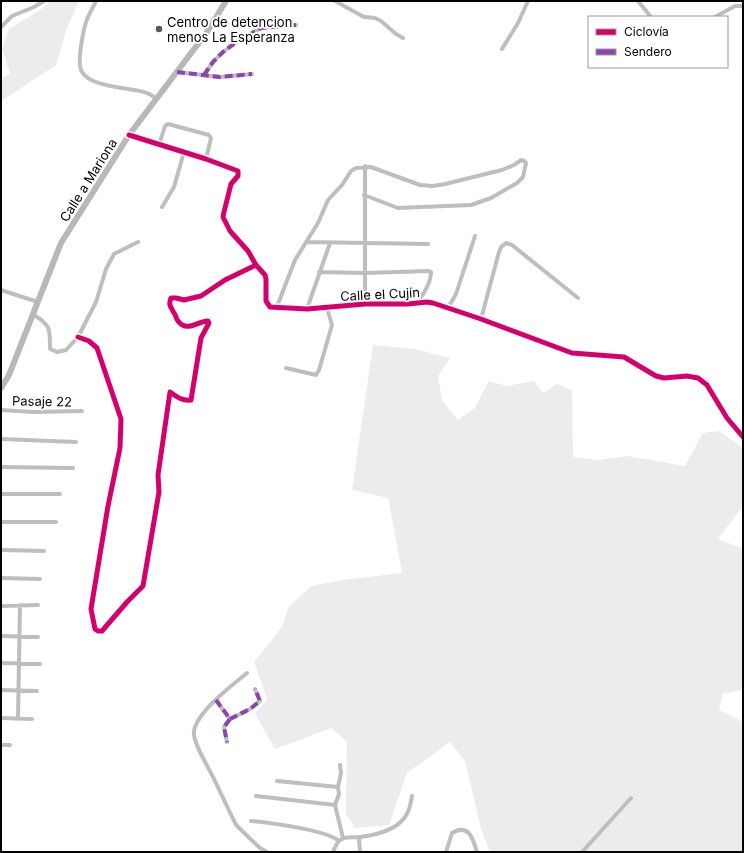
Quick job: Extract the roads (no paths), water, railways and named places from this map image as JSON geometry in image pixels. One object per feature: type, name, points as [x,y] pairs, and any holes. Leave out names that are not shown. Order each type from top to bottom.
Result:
[{"type":"main road","name":"Calle a Mariona","points":[[1,388],[9,375],[61,242],[129,135],[207,32],[226,1]]},
{"type":"street","points":[[1,27],[12,16],[44,1]]},
{"type":"street","points":[[96,1],[87,21],[80,54],[80,65],[82,72],[87,77],[100,83],[147,93],[156,98]]},
{"type":"street","points":[[335,1],[364,17],[375,18],[381,21],[403,38]]},
{"type":"street","points":[[502,48],[518,23],[528,1]]},
{"type":"street","points":[[638,1],[650,16]]},
{"type":"street","points":[[717,16],[736,6],[743,6]]},
{"type":"street","points":[[204,75],[213,62],[223,52],[260,28],[296,25]]},
{"type":"street","points":[[177,72],[220,77],[252,74]]},
{"type":"street","points":[[159,145],[165,126],[168,124],[209,135],[211,138],[206,159]]},
{"type":"street","points":[[129,135],[235,169],[239,173],[231,184],[224,217],[230,230],[263,272],[265,276],[266,303],[270,307],[276,309],[288,274],[318,223],[328,200],[342,185],[351,171],[356,168],[365,166],[371,167],[420,185],[433,186],[502,170],[521,160],[526,163],[523,176],[517,183],[491,198],[471,205],[398,208],[364,195]]},
{"type":"street","points":[[162,207],[174,187],[184,152]]},
{"type":"street","points":[[365,166],[365,304]]},
{"type":"street","points":[[448,308],[456,294],[475,236]]},
{"type":"street","points":[[33,314],[46,322],[50,331],[50,349],[58,352],[66,350],[78,337],[96,302],[106,269],[114,254],[138,242]]},
{"type":"street","points":[[306,242],[428,244]]},
{"type":"street","points":[[307,309],[330,243]]},
{"type":"street","points":[[481,319],[499,252],[501,247],[506,243],[512,245],[578,298]]},
{"type":"street","points":[[78,337],[89,341],[97,348],[121,419],[120,448],[108,506],[91,609],[95,629],[98,632],[102,631],[143,586],[159,492],[158,475],[170,392],[178,398],[186,401],[191,400],[201,338],[209,323],[208,321],[203,321],[197,325],[189,327],[180,324],[177,321],[175,313],[170,308],[169,302],[171,298],[184,300],[202,296],[225,280],[256,265]]},
{"type":"street","points":[[320,272],[364,273],[429,271],[431,272],[426,289],[418,304]]},
{"type":"street","points":[[1,290],[38,302]]},
{"type":"street","name":"Calle el Cujín","points":[[276,309],[327,308],[365,304],[418,304],[427,302],[481,319],[572,353],[624,358],[656,376],[664,378],[687,376],[701,380],[707,385],[727,418],[743,437]]},
{"type":"street","points":[[286,368],[316,375],[319,370],[332,325],[327,308]]},
{"type":"street","name":"Pasaje 22","points":[[1,410],[33,412],[82,411]]},
{"type":"street","points":[[1,439],[76,442]]},
{"type":"street","points":[[1,467],[73,468]]},
{"type":"street","points":[[1,494],[60,494]]},
{"type":"street","points":[[1,522],[56,522]]},
{"type":"street","points":[[1,550],[44,551]]},
{"type":"street","points":[[1,578],[40,579]]},
{"type":"street","points":[[18,719],[20,605]]},
{"type":"street","points":[[1,606],[38,605]]},
{"type":"street","points":[[1,636],[38,637]]},
{"type":"street","points":[[1,663],[40,664]]},
{"type":"street","points":[[247,673],[216,700],[199,718],[193,732],[194,738],[238,827],[260,848],[267,852]]},
{"type":"street","points":[[227,742],[224,726],[230,719],[250,709],[260,701],[255,689]]},
{"type":"street","points":[[1,690],[37,691]]},
{"type":"street","points":[[216,700],[230,719]]},
{"type":"street","points":[[1,718],[32,720]]},
{"type":"street","points":[[1,745],[10,745]]},
{"type":"street","points":[[333,852],[341,840],[335,805],[339,794],[338,787],[341,774],[340,765]]},
{"type":"street","points":[[277,781],[338,787]]},
{"type":"street","points":[[256,796],[335,805]]},
{"type":"street","points":[[251,821],[326,834],[341,840],[359,838],[388,830],[399,824],[406,816],[412,796]]},
{"type":"street","points":[[582,852],[631,798]]},
{"type":"street","points":[[446,852],[452,832],[462,830],[467,831],[472,836],[477,852]]},
{"type":"street","points":[[359,838],[360,852]]},
{"type":"place","name":"Centro de detencion menos La Esperanza","points":[[159,29]]}]
